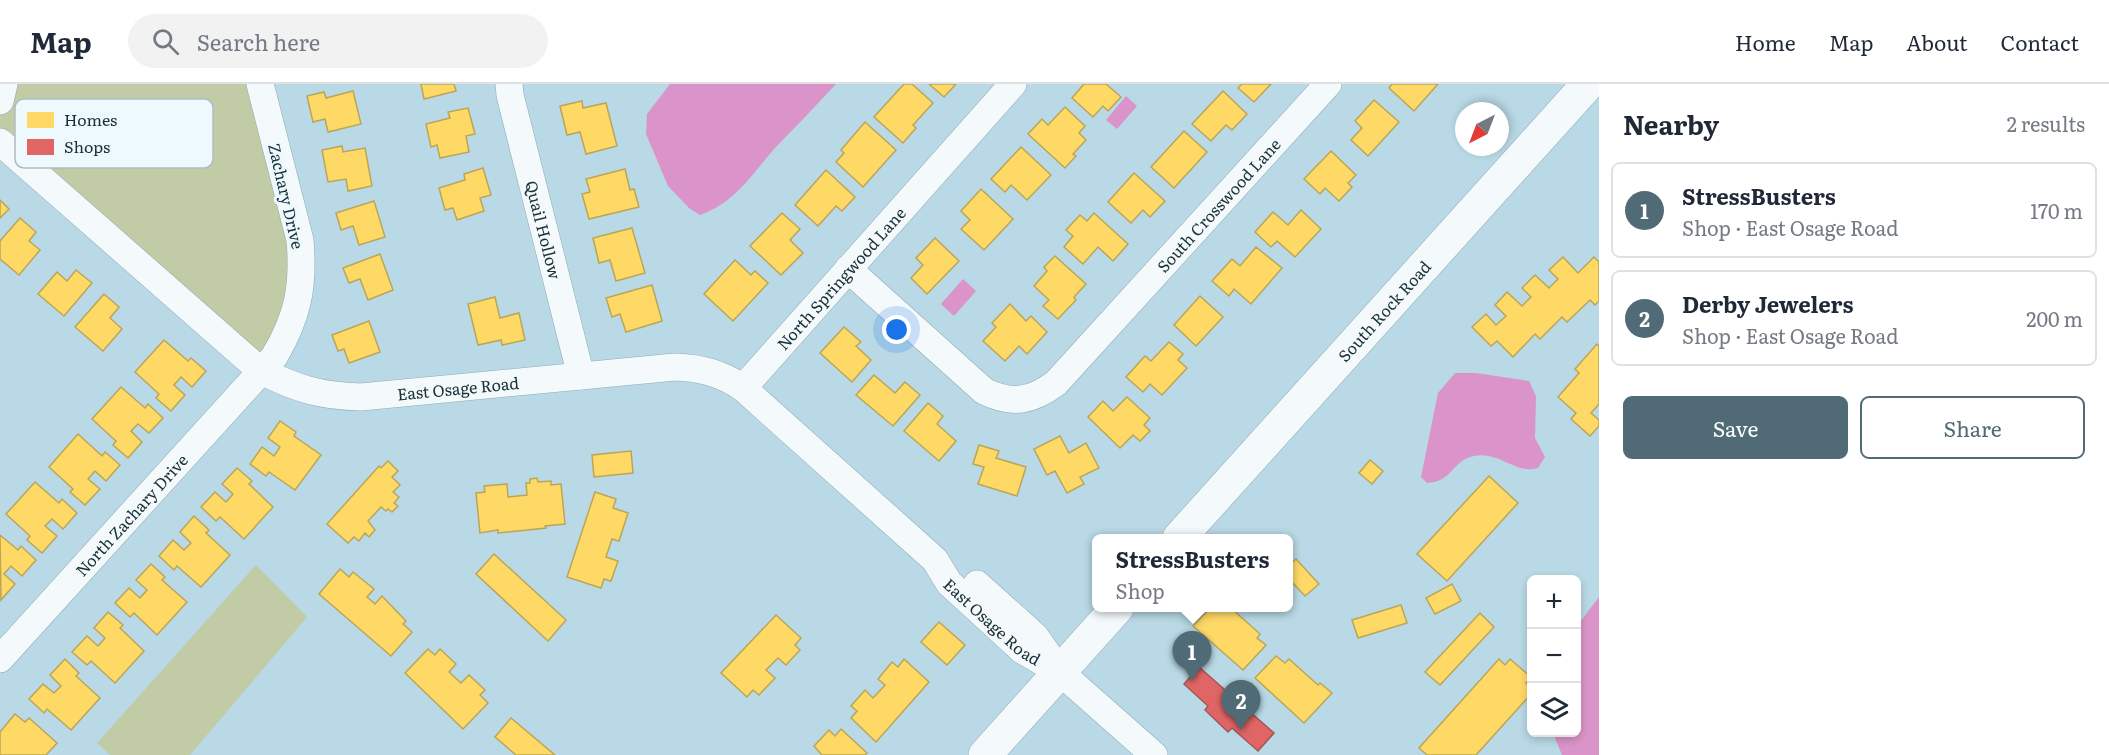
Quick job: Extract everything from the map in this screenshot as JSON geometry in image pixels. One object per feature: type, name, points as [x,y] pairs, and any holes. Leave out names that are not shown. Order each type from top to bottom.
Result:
[{"type":"main road","name":"South Rock Road","points":[[1183,534],[1588,84]]},
{"type":"main road","points":[[985,755],[1113,612]]},
{"type":"street","points":[[0,101],[4,84]]},
{"type":"street","name":"Zachary Drive","points":[[260,84],[300,240],[302,264],[301,288],[295,316],[286,338],[274,357],[261,371]]},
{"type":"street","name":"Quail Hollow","points":[[509,84],[581,376]]},
{"type":"street","name":"North Springwood Lane","points":[[743,388],[1013,84]]},
{"type":"street","name":"South Crosswood Lane","points":[[848,270],[984,391],[1006,399],[1037,396],[1050,388],[1108,326],[1328,84]]},
{"type":"street","name":"East Osage Road","points":[[0,142],[15,155]]},
{"type":"street","name":"East Osage Road","points":[[30,168],[261,371],[291,386],[313,393],[361,398],[675,367],[698,368],[729,378],[935,560],[959,568],[1035,636],[1060,672],[1154,755]]},
{"type":"street","name":"North Zachary Drive","points":[[0,659],[261,371]]},
{"type":"green space","points":[[9,84],[249,84],[290,238],[290,296],[261,371],[30,168],[213,168],[213,99],[15,99],[15,155],[0,142],[0,107]]},
{"type":"green space","points":[[256,565],[307,617],[190,755],[110,755],[97,743]]},
{"type":"shaded area","points":[[670,84],[836,84],[775,148],[742,187],[724,203],[700,215],[689,208],[668,186],[646,134],[647,114]]},
{"type":"shaded area","points":[[1126,96],[1137,106],[1117,129],[1106,120]]},
{"type":"shaded area","points":[[963,279],[976,291],[954,316],[941,304]]},
{"type":"shaded area","points":[[1455,373],[1476,373],[1529,381],[1536,396],[1535,438],[1545,457],[1538,468],[1521,468],[1497,458],[1480,455],[1459,463],[1446,476],[1435,482],[1427,483],[1421,477],[1438,393]]},
{"type":"shaded area","points":[[1599,597],[1599,755],[1562,755],[1555,737],[1581,737],[1581,621]]},
{"type":"building: Homes","points":[[421,84],[454,84],[456,91],[424,99]]},
{"type":"building: Homes","points":[[904,84],[912,84],[933,103],[913,125],[916,128],[903,143],[874,117]]},
{"type":"building: Homes","points":[[929,84],[956,84],[944,97]]},
{"type":"building: Homes","points":[[1084,84],[1106,84],[1121,97],[1108,111],[1103,106],[1093,117],[1072,98]]},
{"type":"building: Homes","points":[[1242,84],[1271,84],[1254,102],[1238,88]]},
{"type":"building: Homes","points":[[1392,84],[1438,84],[1414,111],[1389,88]]},
{"type":"building: Homes","points":[[353,91],[361,124],[328,132],[325,119],[313,122],[307,96],[324,92],[326,98]]},
{"type":"building: Homes","points":[[1223,91],[1247,114],[1232,130],[1226,125],[1211,141],[1192,124]]},
{"type":"building: Homes","points":[[1374,100],[1399,122],[1368,156],[1351,140],[1362,128],[1355,121]]},
{"type":"building: Homes","points":[[582,101],[583,108],[606,103],[617,146],[586,154],[580,132],[567,135],[560,106]]},
{"type":"building: Homes","points":[[1065,107],[1085,126],[1079,133],[1086,140],[1073,154],[1076,156],[1065,168],[1028,134],[1042,119],[1048,125]]},
{"type":"building: Homes","points":[[468,108],[475,134],[466,136],[469,152],[440,158],[437,145],[431,147],[426,124],[450,118],[448,112]]},
{"type":"building: Homes","points":[[865,122],[896,150],[863,187],[836,162],[844,153],[841,150]]},
{"type":"building: Homes","points":[[1184,131],[1207,152],[1174,188],[1151,167]]},
{"type":"building: Homes","points":[[342,146],[343,152],[365,148],[372,186],[348,191],[346,179],[328,182],[322,150]]},
{"type":"building: Homes","points":[[1021,147],[1051,175],[1027,200],[1011,185],[1005,192],[991,179]]},
{"type":"building: Homes","points":[[1331,151],[1356,175],[1348,183],[1352,187],[1339,201],[1325,188],[1320,194],[1304,179]]},
{"type":"building: Homes","points":[[483,168],[491,195],[480,198],[484,211],[457,220],[453,208],[445,210],[439,188],[465,180],[464,174]]},
{"type":"building: Homes","points":[[625,169],[630,190],[634,189],[639,207],[589,219],[582,194],[590,192],[586,179]]},
{"type":"building: Homes","points":[[826,170],[855,197],[842,211],[836,206],[818,226],[795,205]]},
{"type":"building: Homes","points":[[1134,173],[1165,201],[1150,217],[1143,210],[1131,223],[1108,202]]},
{"type":"building: Homes","points":[[981,189],[1013,219],[984,250],[961,229],[970,220],[961,211]]},
{"type":"building: Homes","points":[[0,200],[9,209],[0,218]]},
{"type":"building: Homes","points":[[374,201],[385,237],[359,245],[353,226],[341,230],[336,213]]},
{"type":"building: Homes","points":[[1301,210],[1321,229],[1295,257],[1277,241],[1271,247],[1255,232],[1273,212],[1288,225]]},
{"type":"building: Homes","points":[[782,213],[800,229],[790,240],[803,253],[781,275],[750,246]]},
{"type":"building: Homes","points":[[1094,213],[1128,244],[1113,261],[1098,247],[1083,264],[1064,247],[1073,236],[1066,230],[1080,215],[1087,221]]},
{"type":"building: Homes","points":[[20,218],[36,232],[29,241],[40,250],[19,275],[0,259],[0,241]]},
{"type":"building: Homes","points":[[632,228],[645,273],[616,281],[610,260],[599,263],[593,238]]},
{"type":"building: Homes","points":[[935,238],[959,261],[927,294],[911,278],[923,265],[916,258]]},
{"type":"building: Homes","points":[[1256,247],[1282,268],[1251,304],[1234,289],[1229,296],[1212,281],[1232,259],[1240,266]]},
{"type":"building: Homes","points":[[380,254],[393,290],[368,300],[360,279],[349,283],[343,268]]},
{"type":"building: Homes","points":[[1055,256],[1086,284],[1074,297],[1076,300],[1058,319],[1043,306],[1049,300],[1034,286],[1047,271],[1044,267]]},
{"type":"building: Homes","points":[[1563,257],[1578,273],[1594,257],[1599,262],[1599,301],[1595,305],[1590,300],[1567,322],[1562,317],[1540,339],[1535,334],[1513,357],[1497,341],[1491,346],[1472,327],[1486,314],[1496,325],[1506,316],[1495,305],[1507,292],[1522,306],[1531,297],[1522,288],[1535,275],[1549,288],[1558,279],[1549,270]]},
{"type":"building: Homes","points":[[735,260],[751,275],[755,271],[768,283],[733,321],[704,294]]},
{"type":"building: Homes","points":[[76,270],[92,283],[64,316],[38,294],[57,272],[67,281]]},
{"type":"building: Homes","points":[[652,285],[662,321],[626,332],[620,314],[612,317],[606,298]]},
{"type":"building: Homes","points":[[104,294],[119,307],[110,318],[122,329],[103,351],[75,327]]},
{"type":"building: Homes","points":[[1200,296],[1223,317],[1196,346],[1174,325]]},
{"type":"building: Homes","points":[[495,297],[500,318],[519,313],[525,340],[502,345],[501,340],[478,345],[468,304]]},
{"type":"building: Homes","points":[[1010,304],[1026,321],[1031,316],[1047,332],[1027,354],[1019,346],[1005,361],[983,341],[996,327],[992,323]]},
{"type":"building: Homes","points":[[369,321],[380,352],[349,363],[344,349],[338,351],[332,335]]},
{"type":"building: Homes","points":[[844,327],[861,342],[856,346],[871,360],[852,382],[820,353]]},
{"type":"building: Homes","points":[[164,340],[188,361],[191,358],[206,371],[192,387],[181,377],[174,385],[185,395],[171,411],[156,398],[159,394],[135,372]]},
{"type":"building: Homes","points":[[1169,342],[1183,354],[1178,360],[1187,368],[1162,395],[1150,384],[1143,392],[1126,377],[1145,356],[1151,361]]},
{"type":"building: Homes","points":[[1597,344],[1599,346],[1599,404],[1591,413],[1599,420],[1599,426],[1590,436],[1571,419],[1576,413],[1558,397],[1579,373],[1575,369]]},
{"type":"building: Homes","points":[[874,375],[895,393],[905,382],[920,395],[893,426],[856,395]]},
{"type":"building: Homes","points":[[121,387],[145,408],[148,404],[163,418],[149,433],[138,424],[131,431],[142,442],[128,458],[113,445],[116,441],[92,419]]},
{"type":"building: Homes","points":[[1127,397],[1150,418],[1144,425],[1150,431],[1140,441],[1133,435],[1120,448],[1088,417],[1103,401],[1113,411]]},
{"type":"building: Homes","points":[[928,403],[943,416],[937,424],[956,441],[939,461],[904,431]]},
{"type":"building: Homes","points":[[280,421],[296,432],[294,436],[321,455],[295,490],[269,472],[266,476],[250,464],[262,447],[274,456],[280,447],[268,438]]},
{"type":"building: Homes","points":[[78,434],[102,456],[105,452],[120,465],[106,481],[95,471],[88,479],[100,489],[85,505],[70,492],[73,489],[49,467]]},
{"type":"building: Homes","points":[[1060,436],[1069,453],[1086,443],[1099,468],[1080,477],[1084,484],[1067,493],[1055,471],[1047,475],[1034,449]]},
{"type":"building: Homes","points":[[979,445],[999,451],[996,458],[1026,467],[1017,496],[978,484],[984,467],[973,464]]},
{"type":"building: Homes","points":[[631,451],[633,473],[594,477],[592,455]]},
{"type":"building: Homes","points":[[1370,460],[1383,471],[1372,484],[1359,473]]},
{"type":"building: Homes","points":[[388,461],[398,471],[392,477],[400,485],[393,492],[399,497],[394,503],[398,506],[392,512],[381,507],[368,521],[375,530],[369,537],[365,533],[359,541],[354,537],[348,543],[327,524],[379,466],[381,468]]},
{"type":"building: Homes","points":[[237,468],[252,481],[249,484],[273,507],[244,539],[220,517],[216,521],[201,507],[215,492],[226,502],[233,494],[222,484]]},
{"type":"building: Homes","points":[[1489,476],[1518,503],[1447,581],[1417,554]]},
{"type":"building: Homes","points":[[537,478],[538,482],[551,481],[551,485],[561,484],[565,524],[545,526],[546,528],[480,533],[476,493],[485,492],[484,486],[507,484],[508,497],[527,495],[526,483],[530,483],[530,479]]},
{"type":"building: Homes","points":[[35,482],[59,503],[62,499],[77,513],[63,529],[52,519],[45,526],[57,536],[42,553],[27,540],[30,536],[6,514]]},
{"type":"building: Homes","points":[[595,492],[616,499],[613,508],[628,513],[619,541],[612,539],[606,557],[618,561],[611,581],[604,579],[601,588],[567,577]]},
{"type":"building: Homes","points":[[194,516],[209,530],[206,533],[230,555],[201,587],[177,566],[174,570],[159,556],[173,540],[184,550],[191,543],[180,532]]},
{"type":"building: Homes","points":[[0,535],[18,550],[21,546],[36,560],[22,576],[11,566],[4,574],[15,584],[1,600]]},
{"type":"building: Homes","points":[[494,554],[566,620],[548,641],[476,574]]},
{"type":"building: Homes","points":[[1296,559],[1319,584],[1305,596],[1293,583],[1293,562]]},
{"type":"building: Homes","points":[[151,564],[165,577],[162,580],[187,602],[157,635],[134,613],[130,617],[115,603],[129,588],[140,598],[147,590],[136,580]]},
{"type":"building: Homes","points":[[340,569],[349,577],[353,572],[374,589],[367,597],[375,604],[382,596],[406,621],[403,624],[412,632],[391,656],[319,594]]},
{"type":"building: Homes","points":[[1452,584],[1461,601],[1435,614],[1426,598]]},
{"type":"building: Homes","points":[[1401,605],[1407,623],[1358,638],[1352,620]]},
{"type":"building: Homes","points":[[108,612],[123,625],[120,628],[144,651],[115,683],[91,661],[87,665],[72,652],[87,636],[98,646],[105,638],[94,628]]},
{"type":"building: Homes","points":[[1206,612],[1235,612],[1260,634],[1257,638],[1266,645],[1243,670],[1193,626]]},
{"type":"building: Homes","points":[[1480,613],[1494,627],[1440,685],[1425,672]]},
{"type":"building: Homes","points":[[776,615],[801,638],[795,645],[800,650],[786,665],[778,658],[766,670],[775,678],[759,695],[753,690],[747,697],[721,673]]},
{"type":"building: Homes","points":[[939,622],[965,645],[947,665],[921,642]]},
{"type":"building: Homes","points":[[428,649],[435,655],[440,649],[456,664],[449,672],[461,683],[469,675],[485,690],[480,695],[488,703],[463,729],[405,673]]},
{"type":"building: Homes","points":[[1276,656],[1285,663],[1289,659],[1318,685],[1320,683],[1332,693],[1304,723],[1255,678]]},
{"type":"building: Homes","points":[[65,659],[79,673],[76,676],[100,698],[71,730],[47,709],[44,713],[29,699],[43,684],[54,693],[61,686],[50,675]]},
{"type":"building: Homes","points":[[904,659],[929,682],[876,742],[851,718],[857,711],[851,706],[865,690],[873,698],[885,685],[878,679],[892,662],[898,667]]},
{"type":"building: Homes","points":[[1499,659],[1505,665],[1510,659],[1527,674],[1527,699],[1476,755],[1427,755],[1419,748]]},
{"type":"building: Homes","points":[[15,714],[25,722],[29,718],[57,743],[46,755],[0,755],[0,732]]},
{"type":"building: Homes","points":[[511,718],[555,755],[516,755],[495,737]]},
{"type":"building: Homes","points":[[841,729],[867,753],[865,755],[822,755],[814,746],[829,730],[835,736]]},
{"type":"building: Shops","points":[[1199,667],[1274,733],[1258,751],[1232,728],[1228,732],[1205,710],[1208,706],[1184,684]]},
{"type":"place","name":"StressBusters","points":[[1192,681]]},
{"type":"place","name":"Derby Jewelers","points":[[1241,730]]}]
